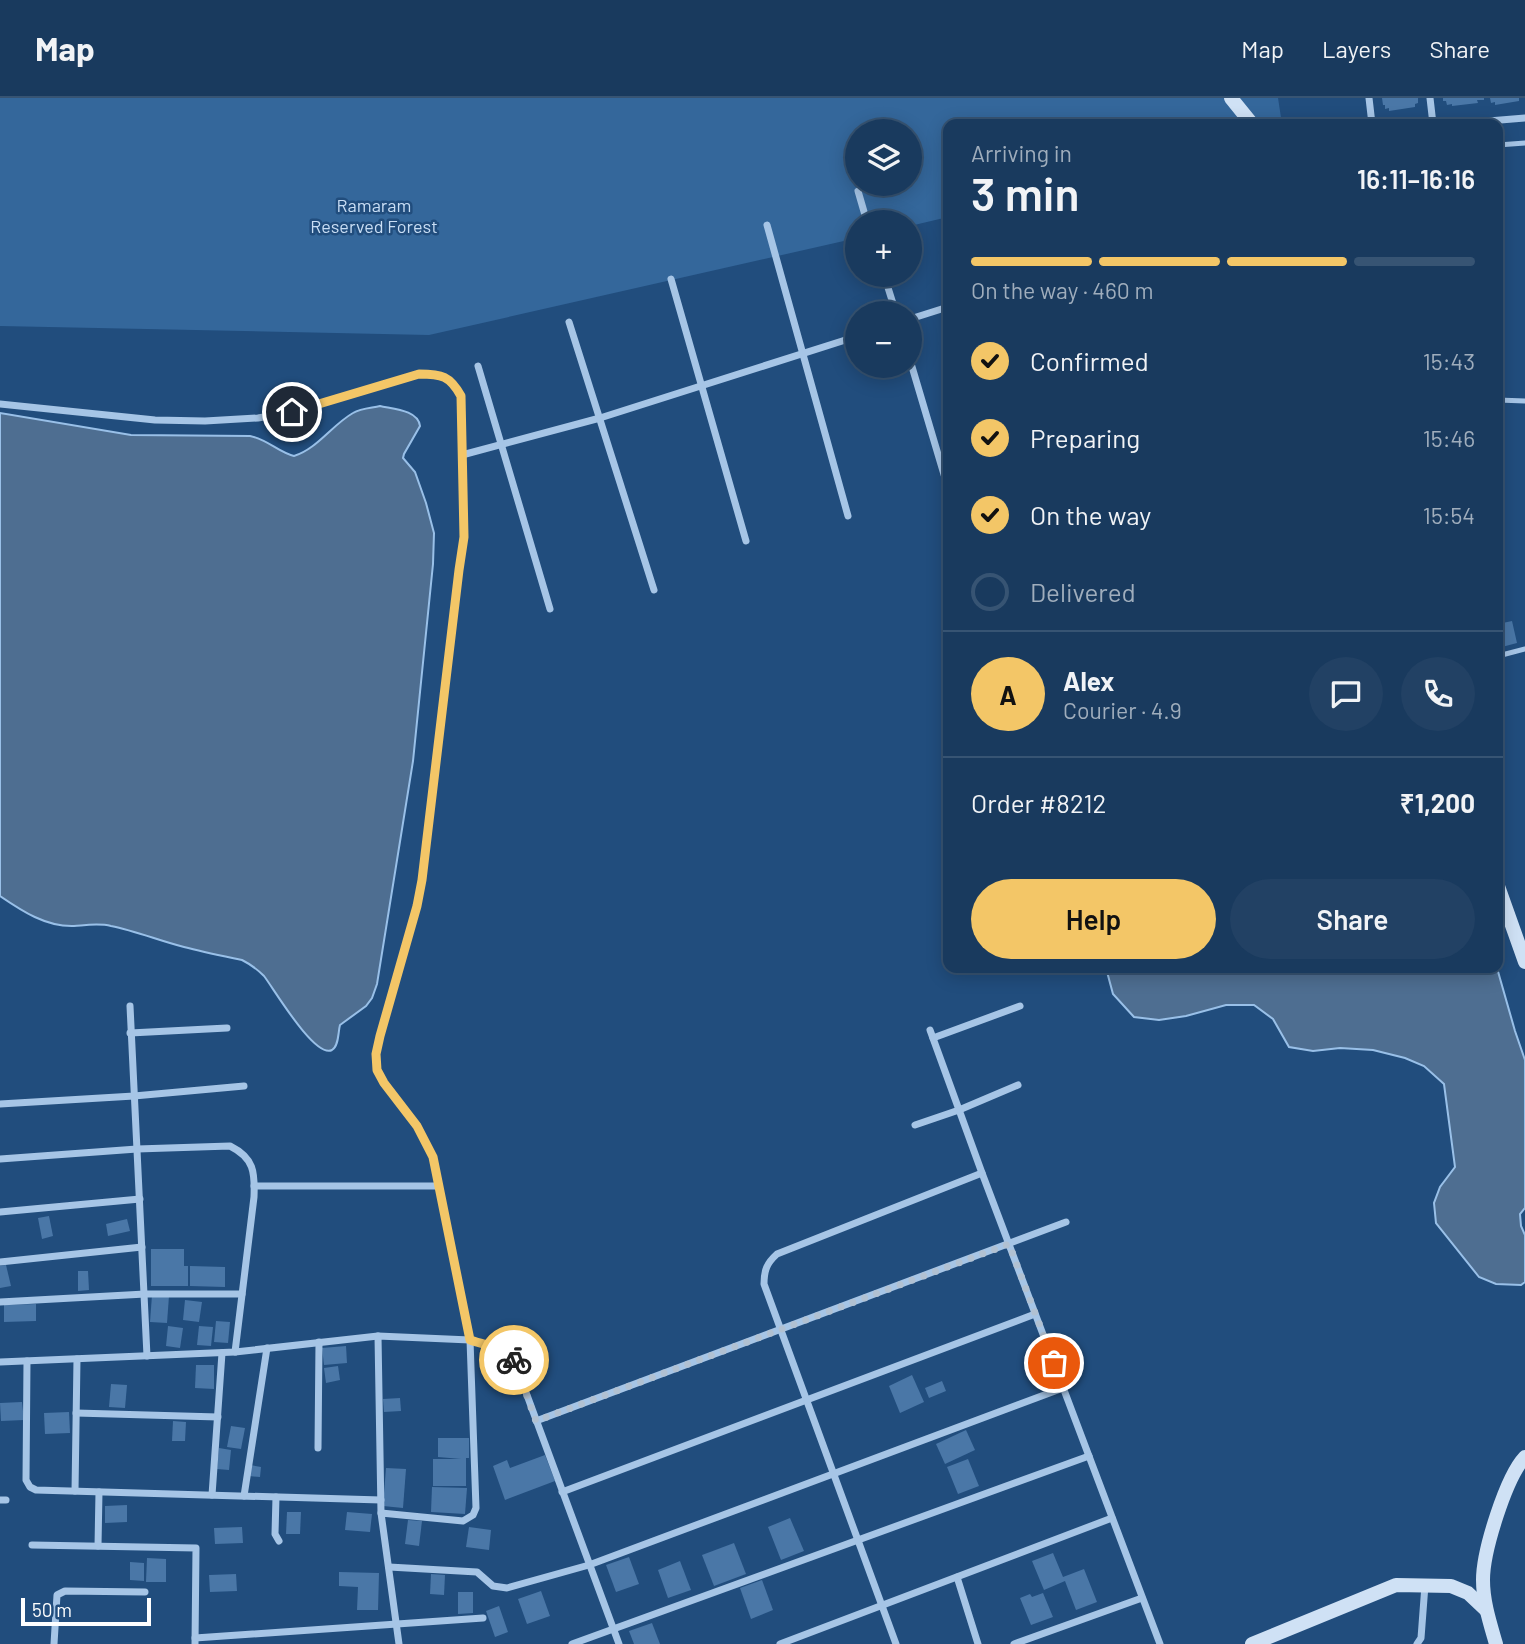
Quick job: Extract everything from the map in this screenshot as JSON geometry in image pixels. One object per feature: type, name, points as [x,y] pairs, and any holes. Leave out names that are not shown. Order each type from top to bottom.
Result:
[{"type":"main road","points":[[1231,98],[1248,119]]},
{"type":"main road","points":[[1503,900],[1525,962]]},
{"type":"main road","points":[[1496,1644],[1486,1610],[1483,1580],[1486,1549],[1500,1505],[1519,1463],[1525,1457]]},
{"type":"main road","points":[[1252,1644],[1396,1585],[1451,1586],[1468,1593],[1486,1610]]},
{"type":"street","points":[[1369,98],[1371,119]]},
{"type":"street","points":[[1430,98],[1432,119]]},
{"type":"street","points":[[1503,120],[1525,118]]},
{"type":"street","points":[[767,225],[848,516]]},
{"type":"street","points":[[671,279],[746,541]]},
{"type":"street","points":[[922,315],[943,309]]},
{"type":"street","points":[[569,322],[654,590]]},
{"type":"street","points":[[462,455],[600,418],[845,340]]},
{"type":"street","points":[[478,366],[550,609]]},
{"type":"street","points":[[0,404],[155,420],[258,418],[292,412],[419,374],[438,374],[453,382],[461,396],[464,537],[422,880],[376,1054],[377,1070],[384,1083],[417,1126],[433,1157],[470,1340],[476,1508],[474,1515],[463,1521],[381,1513]]},
{"type":"street","points":[[915,378],[943,471]]},
{"type":"street","points":[[130,1006],[147,1356]]},
{"type":"street","points":[[933,1038],[1020,1006]]},
{"type":"street","points":[[130,1033],[227,1028]]},
{"type":"street","points":[[930,1030],[1160,1644]]},
{"type":"street","points":[[915,1125],[1018,1085]]},
{"type":"street","points":[[0,1104],[244,1086]]},
{"type":"street","points":[[0,1159],[137,1149],[230,1146],[243,1153],[250,1164],[254,1186],[236,1353]]},
{"type":"street","points":[[896,1644],[780,1329],[764,1284],[764,1273],[768,1263],[777,1254],[982,1173]]},
{"type":"street","points":[[254,1186],[439,1186]]},
{"type":"street","points":[[0,1212],[140,1199]]},
{"type":"street","points":[[536,1421],[1066,1222]]},
{"type":"street","points":[[0,1262],[142,1247]]},
{"type":"street","points":[[0,1302],[145,1294],[242,1294]]},
{"type":"street","points":[[562,1492],[1035,1314]]},
{"type":"street","points":[[378,1336],[381,1513],[399,1644]]},
{"type":"street","points":[[0,1362],[236,1353],[378,1336],[470,1340],[501,1350],[514,1360],[619,1644]]},
{"type":"street","points":[[318,1448],[319,1342]]},
{"type":"street","points":[[244,1496],[267,1349]]},
{"type":"street","points":[[212,1495],[222,1353]]},
{"type":"street","points":[[75,1491],[77,1359]]},
{"type":"street","points":[[27,1361],[26,1480],[30,1487],[36,1490],[381,1500]]},
{"type":"street","points":[[389,1567],[477,1572],[493,1586],[507,1588],[589,1564],[1063,1388]]},
{"type":"street","points":[[76,1413],[218,1417]]},
{"type":"street","points":[[572,1644],[1088,1456]]},
{"type":"street","points":[[98,1546],[99,1492]]},
{"type":"street","points":[[276,1497],[275,1535],[279,1541]]},
{"type":"street","points":[[780,1644],[1112,1518]]},
{"type":"street","points":[[32,1545],[196,1548],[195,1641],[483,1618]]},
{"type":"street","points":[[957,1577],[978,1644]]},
{"type":"street","points":[[1417,1644],[1421,1638],[1425,1584]]},
{"type":"street","points":[[54,1644],[57,1595],[65,1591],[145,1592]]},
{"type":"street","points":[[1014,1644],[1142,1598]]},
{"type":"lane","points":[[1503,145],[1525,143]]},
{"type":"lane","points":[[1503,400],[1525,401]]},
{"type":"lane","points":[[1503,655],[1525,649]]},
{"type":"green space","name":"Ramaram Reserved Forest","points":[[0,98],[1278,98],[1281,119],[943,119],[943,218],[922,223],[922,210],[845,210],[845,241],[429,335],[0,326]]},
{"type":"shaded area","points":[[380,406],[410,413],[420,426],[403,458],[415,472],[426,503],[434,533],[433,564],[413,761],[377,984],[366,1006],[340,1025],[334,1048],[325,1050],[306,1034],[264,976],[242,960],[106,925],[54,924],[26,912],[0,896],[0,413],[131,435],[250,436],[294,456],[310,448],[353,413]]},
{"type":"shaded area","points":[[1107,973],[1498,973],[1525,1060],[1525,1208],[1520,1214],[1525,1235],[1525,1282],[1521,1285],[1496,1284],[1479,1277],[1436,1223],[1434,1203],[1440,1187],[1455,1167],[1444,1084],[1424,1066],[1373,1050],[1340,1048],[1313,1051],[1289,1047],[1273,1019],[1254,1005],[1226,1005],[1159,1020],[1134,1017],[1113,994]]},
{"type":"building","points":[[1382,98],[1418,98],[1418,103],[1415,107],[1389,111],[1389,108],[1385,109]]},
{"type":"building","points":[[1443,98],[1484,100],[1452,106],[1447,105]]},
{"type":"building","points":[[1490,98],[1519,98],[1519,101],[1495,105]]},
{"type":"building","points":[[1512,621],[1517,643],[1503,647],[1503,623]]},
{"type":"building","points":[[49,1216],[53,1236],[42,1239],[38,1218]]},
{"type":"building","points":[[127,1219],[130,1231],[108,1236],[106,1224]]},
{"type":"building","points":[[151,1249],[184,1249],[184,1266],[188,1266],[188,1286],[151,1286]]},
{"type":"building","points":[[6,1265],[11,1286],[0,1288],[0,1266]]},
{"type":"building","points":[[190,1266],[225,1267],[225,1287],[190,1286]]},
{"type":"building","points":[[78,1271],[88,1271],[89,1290],[78,1291]]},
{"type":"building","points":[[152,1295],[169,1296],[167,1323],[150,1322]]},
{"type":"building","points":[[185,1300],[202,1302],[199,1322],[183,1320]]},
{"type":"building","points":[[36,1304],[36,1321],[4,1322],[4,1305]]},
{"type":"building","points":[[216,1321],[230,1322],[228,1343],[214,1342]]},
{"type":"building","points":[[168,1326],[183,1328],[180,1348],[166,1346]]},
{"type":"building","points":[[199,1326],[213,1327],[211,1346],[197,1345]]},
{"type":"building","points":[[346,1346],[347,1363],[324,1365],[322,1348]]},
{"type":"building","points":[[196,1365],[214,1365],[214,1389],[195,1388]]},
{"type":"building","points":[[338,1366],[340,1380],[326,1383],[324,1368]]},
{"type":"building","points":[[912,1375],[924,1402],[900,1413],[889,1386]]},
{"type":"building","points":[[942,1381],[946,1391],[929,1398],[925,1388]]},
{"type":"building","points":[[111,1384],[127,1385],[125,1408],[109,1407]]},
{"type":"building","points":[[400,1398],[401,1411],[384,1412],[383,1399]]},
{"type":"building","points":[[22,1402],[24,1420],[1,1421],[0,1403]]},
{"type":"building","points":[[69,1412],[70,1433],[45,1434],[44,1413]]},
{"type":"building","points":[[173,1421],[186,1422],[185,1441],[172,1441]]},
{"type":"building","points":[[231,1426],[245,1428],[241,1449],[227,1447]]},
{"type":"building","points":[[966,1430],[975,1450],[945,1464],[936,1444]]},
{"type":"building","points":[[438,1438],[469,1438],[466,1486],[433,1486],[433,1459],[461,1459],[438,1457]]},
{"type":"building","points":[[219,1448],[231,1450],[229,1470],[217,1469]]},
{"type":"building","points":[[545,1455],[555,1481],[505,1500],[493,1466],[507,1460],[510,1468]]},
{"type":"building","points":[[968,1459],[979,1486],[958,1494],[947,1467]]},
{"type":"building","points":[[250,1465],[261,1467],[260,1477],[249,1476]]},
{"type":"building","points":[[386,1468],[406,1469],[403,1508],[383,1506]]},
{"type":"building","points":[[432,1487],[467,1488],[465,1514],[431,1512]]},
{"type":"building","points":[[127,1505],[127,1522],[105,1523],[105,1506]]},
{"type":"building","points":[[287,1512],[301,1512],[300,1534],[286,1534]]},
{"type":"building","points":[[347,1512],[372,1514],[370,1532],[345,1530]]},
{"type":"building","points":[[790,1518],[804,1551],[781,1560],[768,1527]]},
{"type":"building","points":[[408,1520],[422,1521],[419,1546],[405,1544]]},
{"type":"building","points":[[242,1527],[243,1543],[215,1544],[214,1528]]},
{"type":"building","points":[[469,1527],[491,1530],[489,1550],[466,1547]]},
{"type":"building","points":[[734,1543],[746,1574],[714,1586],[702,1555]]},
{"type":"building","points":[[1053,1553],[1063,1577],[1084,1569],[1097,1602],[1076,1610],[1065,1581],[1044,1590],[1032,1561]]},
{"type":"building","points":[[629,1557],[639,1584],[616,1592],[606,1565]]},
{"type":"building","points":[[147,1558],[166,1559],[166,1582],[146,1582]]},
{"type":"building","points":[[680,1561],[691,1590],[668,1598],[658,1570]]},
{"type":"building","points":[[130,1562],[144,1563],[144,1581],[130,1580]]},
{"type":"building","points":[[339,1572],[379,1573],[378,1610],[357,1610],[358,1587],[339,1586]]},
{"type":"building","points":[[236,1574],[237,1591],[210,1592],[209,1575]]},
{"type":"building","points":[[431,1574],[445,1575],[444,1595],[430,1594]]},
{"type":"building","points":[[762,1580],[773,1610],[751,1619],[740,1588]]},
{"type":"building","points":[[541,1591],[550,1616],[527,1624],[518,1599]]},
{"type":"building","points":[[458,1592],[473,1592],[473,1613],[458,1614]]},
{"type":"building","points":[[1043,1593],[1053,1617],[1031,1625],[1020,1598]]},
{"type":"building","points":[[499,1606],[508,1632],[495,1637],[486,1611]]},
{"type":"building","points":[[652,1623],[660,1644],[634,1644],[629,1631]]},
{"type":"way so far","points":[[514,1360],[536,1421],[1009,1244],[1054,1363]]},
{"type":"route","points":[[292,412],[419,374],[438,374],[453,382],[461,396],[464,537],[422,880],[376,1054],[377,1070],[384,1083],[417,1126],[433,1157],[470,1340],[501,1350],[514,1360]]}]
